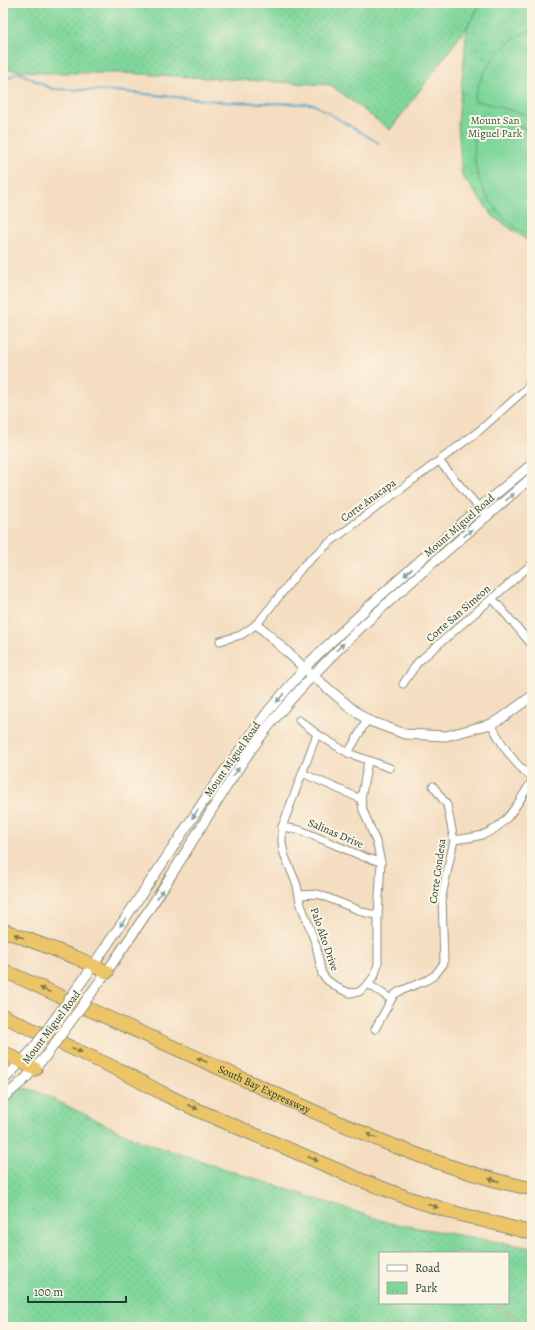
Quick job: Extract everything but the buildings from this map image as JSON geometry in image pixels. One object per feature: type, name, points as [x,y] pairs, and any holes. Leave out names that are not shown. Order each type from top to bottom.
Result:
[{"type":"highway","points":[[3,930],[90,969],[103,977]]},
{"type":"highway","name":"South Bay Expressway","points":[[3,970],[324,1116],[431,1160],[483,1177],[532,1189]]},
{"type":"highway","points":[[3,1016],[121,1070],[160,1092],[196,1109],[363,1181],[448,1211],[532,1232]]},
{"type":"highway","points":[[3,1052],[35,1069]]},
{"type":"street","name":"Corte Anacapa","points":[[220,641],[241,635],[257,624],[304,565],[329,543],[480,430],[528,387],[532,378]]},
{"type":"street","points":[[439,461],[487,517]]},
{"type":"street","name":"Mount Miguel Road","points":[[3,1081],[34,1049],[134,906],[220,777],[269,710],[311,661],[369,606],[479,508],[532,464]]},
{"type":"street","name":"Mount Miguel Road","points":[[3,1098],[35,1069],[45,1057],[103,977],[170,878],[224,789],[280,712],[336,651],[532,477]]},
{"type":"street","name":"Corte San Simeon","points":[[403,684],[418,662],[532,564]]},
{"type":"street","points":[[492,598],[532,645]]},
{"type":"street","points":[[257,624],[313,676],[367,720],[405,734],[446,736],[491,724],[502,718],[532,696]]},
{"type":"street","points":[[299,720],[317,734],[348,753],[390,768]]},
{"type":"street","points":[[348,753],[367,720]]},
{"type":"street","points":[[491,724],[511,758],[519,767],[532,777]]},
{"type":"street","name":"Palo Alto Drive","points":[[317,734],[282,827],[284,854],[294,877],[300,895],[300,902],[316,945],[322,974],[327,980],[338,988],[350,993],[359,992],[368,984]]},
{"type":"street","points":[[368,761],[361,799],[363,810],[377,844],[381,862],[378,915],[378,963],[375,975],[368,984],[391,999],[374,1029]]},
{"type":"street","points":[[302,773],[361,799]]},
{"type":"street","points":[[454,840],[481,836],[494,830],[508,818],[532,781]]},
{"type":"street","name":"Corte Condesa","points":[[391,999],[398,992],[427,980],[435,975],[444,963],[442,896],[454,840],[447,805],[434,786]]},
{"type":"street","name":"Salinas Drive","points":[[282,827],[300,830],[364,857],[381,862]]},
{"type":"street","points":[[300,895],[318,894],[366,913],[378,915]]},
{"type":"green space","points":[[3,3],[481,3],[467,27],[390,130],[331,85],[122,73],[45,73],[10,69],[3,73]]},
{"type":"green space","name":"Mount San Miguel Park","points":[[481,3],[532,3],[532,249],[528,241],[494,217],[462,176],[458,123],[467,27]]},
{"type":"green space","points":[[532,30],[532,116],[474,100],[477,89],[487,67],[494,58],[511,41]]},
{"type":"green space","points":[[478,116],[532,130],[532,236],[519,229],[500,213],[491,202],[479,179],[475,156]]},
{"type":"green space","points":[[3,1083],[36,1091],[140,1141],[390,1223],[532,1248],[532,1327],[527,1327],[496,1304],[509,1304],[509,1252],[429,1252],[426,1250],[428,1252],[379,1252],[379,1304],[493,1304],[523,1327],[3,1327]]},
{"type":"waterway","points":[[3,81],[18,72],[52,89],[115,91],[226,102],[313,104],[379,143]]}]
